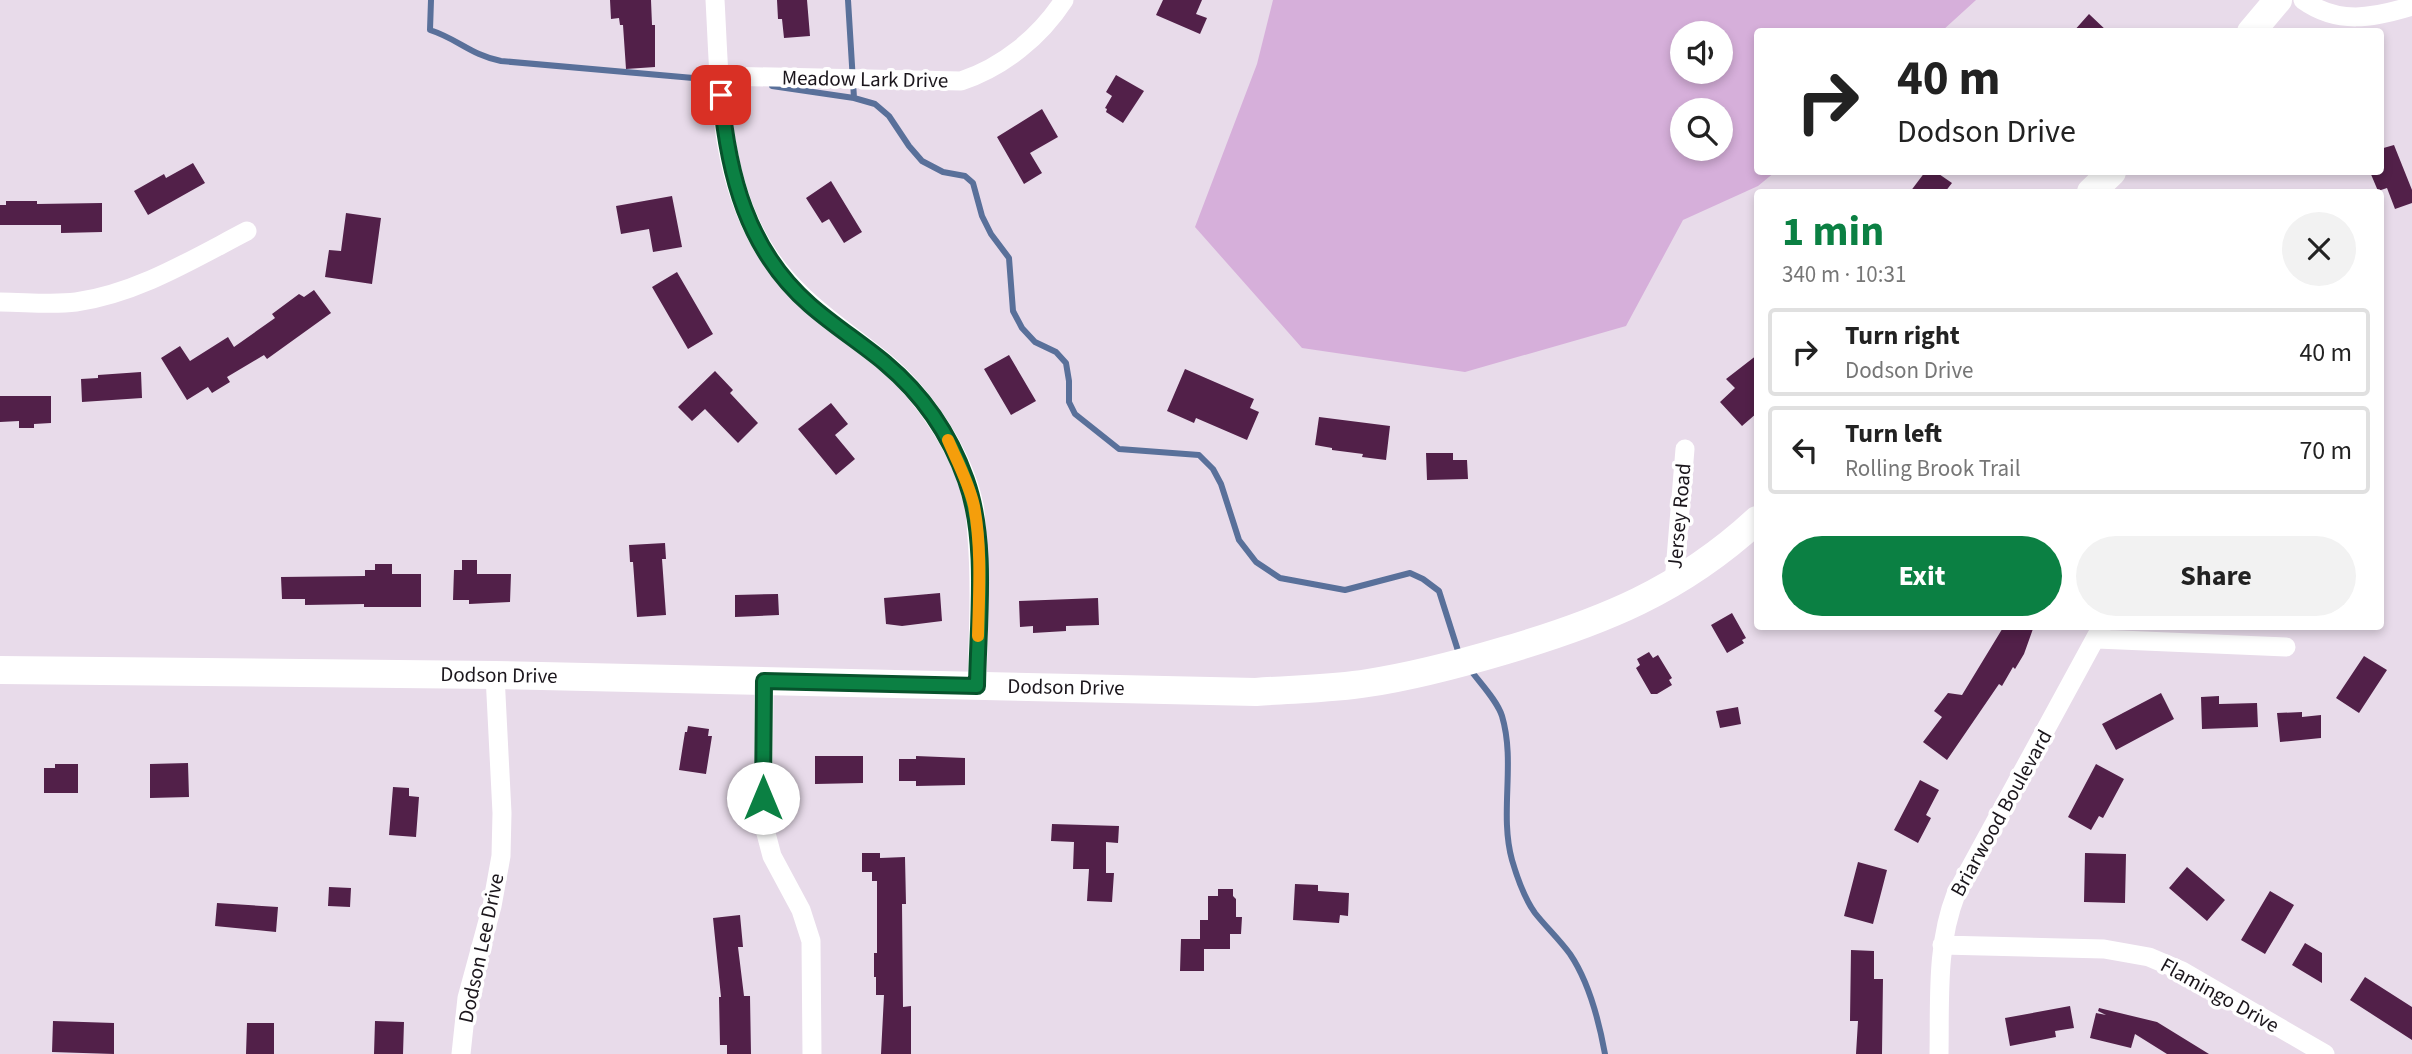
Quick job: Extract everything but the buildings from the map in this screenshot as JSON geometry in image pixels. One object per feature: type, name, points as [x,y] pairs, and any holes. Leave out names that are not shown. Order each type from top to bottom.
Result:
[{"type":"street","points":[[715,0],[724,133],[731,172],[743,208],[763,247],[809,304],[887,364],[912,388],[943,430],[965,478],[974,506],[979,566],[977,686]]},
{"type":"street","name":"Meadow Lark Drive","points":[[720,76],[961,81],[982,74],[1010,57],[1052,19],[1064,0]]},
{"type":"street","points":[[2254,28],[2278,0]]},
{"type":"street","points":[[2303,0],[2315,8],[2347,17],[2377,17],[2412,6]]},
{"type":"street","points":[[2094,189],[2109,175]]},
{"type":"street","points":[[0,302],[74,302],[108,296],[140,285],[247,232]]},
{"type":"street","name":"Jersey Road","points":[[1674,583],[1685,449]]},
{"type":"street","name":"Dodson Drive","points":[[0,670],[495,675],[1256,692],[1367,683],[1447,667],[1564,633],[1621,611],[1674,583],[1716,554],[1754,522]]},
{"type":"street","points":[[2100,633],[2286,647]]},
{"type":"street","name":"Briarwood Boulevard","points":[[1939,1054],[1942,945],[1946,919],[1956,894],[2100,633]]},
{"type":"street","name":"Dodson Lee Drive","points":[[461,1054],[467,998],[492,906],[501,856],[502,813],[495,675]]},
{"type":"street","points":[[764,681],[763,822],[772,856],[801,910],[811,941],[812,1054]]},
{"type":"street","name":"Flamingo Drive","points":[[1942,945],[2104,949],[2149,957],[2182,971],[2325,1054]]},
{"type":"shaded area","points":[[1273,0],[1976,0],[1945,28],[1754,28],[1754,175],[1771,175],[1758,186],[1683,220],[1626,326],[1465,372],[1302,348],[1195,227],[1257,64]]},
{"type":"waterway","points":[[431,0],[430,30],[490,58],[716,80]]},
{"type":"waterway","points":[[848,0],[854,98]]},
{"type":"waterway","points":[[772,86],[854,98],[875,104],[889,116],[922,161],[943,172],[965,176],[973,183],[982,216],[991,234],[1009,258],[1013,311],[1022,328],[1035,342],[1056,352],[1066,363],[1069,402],[1075,414],[1119,449],[1199,455],[1213,469],[1221,484],[1239,540],[1256,562],[1280,578],[1345,590],[1410,573],[1423,579],[1439,591],[1460,657]]},
{"type":"waterway","points":[[1469,668],[1492,697],[1502,716],[1508,752],[1508,842],[1519,880],[1531,907],[1570,954],[1583,977],[1605,1054]]},
{"type":"slow traffic","points":[[948,440],[974,506],[979,566],[978,636]]},
{"type":"route","points":[[721,95],[731,172],[743,208],[763,247],[809,304],[887,364],[912,388],[943,430],[965,478],[974,506],[979,566],[977,686],[764,681],[763,798]]}]
